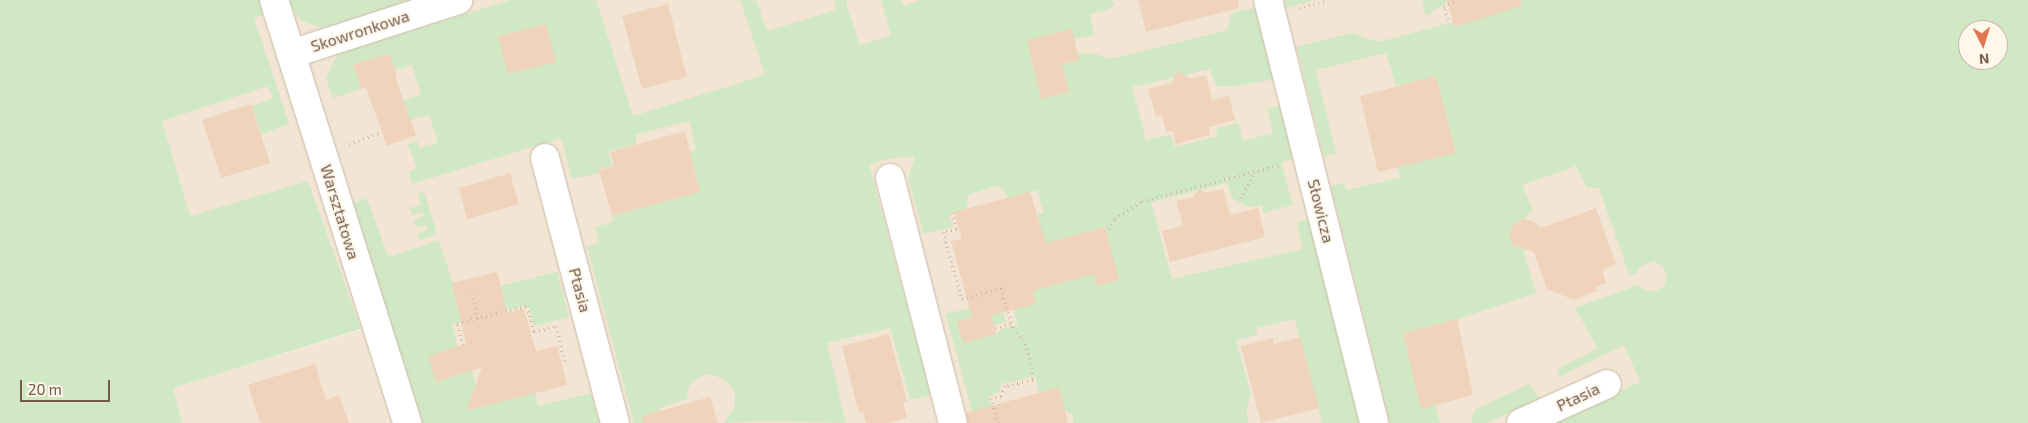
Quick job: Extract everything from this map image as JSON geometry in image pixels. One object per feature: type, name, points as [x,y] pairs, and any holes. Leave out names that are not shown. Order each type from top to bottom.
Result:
[{"type":"street","name":"Warsztatowa","points":[[274,0],[407,423]]},
{"type":"street","name":"Skowronkowa","points":[[291,54],[458,0]]},
{"type":"street","name":"Słowicza","points":[[1268,0],[1374,423]]},
{"type":"street","name":"Ptasia","points":[[545,158],[615,423]]},
{"type":"street","points":[[890,178],[953,423]]},
{"type":"street","name":"Ptasia","points":[[1521,423],[1607,384]]},
{"type":"path","points":[[1448,19],[1444,7],[1456,0]]},
{"type":"path","points":[[348,144],[379,133]]},
{"type":"path","points":[[1109,229],[1115,219],[1142,200],[1308,158]]},
{"type":"path","points":[[1241,198],[1256,172]]},
{"type":"path","points":[[952,213],[957,229],[943,232],[962,300],[1001,288],[1013,329],[1018,333],[1026,347],[1033,380],[1005,386],[1001,396],[991,398],[998,423]]},
{"type":"path","points":[[472,293],[478,318]]},
{"type":"path","points":[[463,345],[457,323],[527,306],[534,332],[556,326],[565,363]]},
{"type":"path","points":[[995,328],[1011,324]]},
{"type":"shaded area","points":[[263,0],[1608,0],[1715,301],[1640,382],[1618,423],[182,423],[172,388],[361,330],[308,182],[190,218],[138,38],[235,8],[254,18],[267,14]]},
{"type":"green space","points":[[0,0],[263,0],[267,14],[254,18],[289,124],[261,134],[252,106],[273,99],[268,86],[162,121],[190,216],[308,181],[361,329],[173,388],[182,423],[0,423]]},
{"type":"green space","points":[[287,0],[418,0],[352,22],[320,27],[302,21],[290,8]]},
{"type":"green space","points":[[511,0],[596,0],[633,116],[765,75],[740,0],[756,0],[767,31],[836,10],[834,0],[847,0],[846,3],[860,45],[891,36],[881,0],[901,0],[903,6],[921,0],[1113,0],[1115,5],[1106,10],[1090,14],[1094,35],[1074,39],[1035,71],[1079,60],[1077,53],[1096,54],[1110,59],[1221,32],[1227,30],[1232,13],[1259,7],[1277,79],[1236,86],[1216,86],[1210,69],[1132,87],[1146,140],[1171,135],[1175,147],[1218,136],[1216,128],[1238,123],[1243,141],[1273,133],[1267,109],[1283,105],[1296,158],[1281,163],[1293,205],[1264,213],[1262,205],[1248,207],[1232,198],[1227,183],[1151,202],[1172,279],[1303,249],[1297,222],[1311,219],[1360,423],[1322,423],[1295,319],[1257,328],[1256,335],[1236,340],[1251,394],[1246,410],[1249,423],[1074,423],[1072,414],[1064,410],[1059,387],[1039,392],[1035,376],[1002,384],[998,393],[989,396],[992,411],[973,416],[946,314],[1000,300],[1006,322],[993,325],[957,321],[963,343],[996,334],[1004,328],[1018,325],[1013,309],[1033,291],[1050,261],[1037,215],[1044,213],[1037,190],[1008,198],[1003,189],[996,186],[968,195],[967,209],[949,214],[953,227],[924,234],[908,178],[915,156],[886,159],[869,165],[931,395],[910,400],[890,328],[827,343],[846,423],[766,421],[724,423],[734,408],[735,393],[727,381],[711,374],[699,377],[691,383],[688,388],[687,399],[659,408],[662,423],[634,423],[587,246],[599,242],[595,227],[613,222],[612,216],[700,192],[690,152],[696,150],[689,121],[635,135],[637,144],[608,151],[612,166],[599,169],[600,173],[572,179],[561,138],[412,184],[409,172],[417,168],[408,144],[417,141],[419,148],[438,143],[429,115],[410,120],[403,100],[421,95],[412,65],[395,70],[389,54],[353,64],[361,89],[333,98],[326,78],[338,53]],"holes":[[[1105,227],[1119,280],[1098,286],[1084,233]],[[1070,265],[1074,280],[1056,284]]]},
{"type":"green space","points":[[1284,0],[1316,0],[1286,8]]},
{"type":"green space","points":[[1422,0],[1451,0],[1426,16]]},
{"type":"green space","points":[[1481,0],[2028,0],[2028,423],[1548,423],[1640,382],[1624,345],[1557,378],[1559,368],[1598,348],[1575,308],[1638,285],[1646,291],[1656,291],[1664,286],[1667,276],[1663,267],[1655,261],[1640,266],[1636,275],[1629,274],[1599,188],[1587,187],[1576,166],[1522,185],[1533,210],[1526,218],[1514,223],[1509,237],[1514,246],[1523,249],[1536,293],[1457,319],[1403,333],[1421,408],[1435,405],[1440,423],[1390,423],[1331,186],[1344,183],[1346,190],[1400,178],[1397,167],[1456,152],[1436,76],[1396,86],[1386,53],[1316,70],[1336,154],[1324,156],[1297,47],[1352,33],[1379,42],[1453,22]]},
{"type":"green space","points":[[424,191],[437,234],[419,240],[417,234],[428,230],[426,225],[416,227],[413,220],[424,216],[423,212],[412,215],[410,208],[421,205],[418,193]]},
{"type":"green space","points":[[367,198],[388,257],[439,240],[455,291],[476,317],[452,324],[458,350],[466,348],[481,407],[535,393],[538,406],[591,393],[599,423],[420,423],[352,204]]},
{"type":"green space","points":[[557,272],[569,317],[534,326],[528,305],[479,317],[473,293]]},
{"type":"green space","points":[[1529,384],[1540,399],[1487,423],[1472,423],[1471,419],[1476,409]]},
{"type":"building","points":[[1138,0],[1238,0],[1239,8],[1146,32]]},
{"type":"building","points":[[1447,0],[1521,0],[1522,6],[1454,27]]},
{"type":"building","points":[[668,4],[687,77],[642,89],[622,16]]},
{"type":"building","points":[[546,24],[556,62],[508,74],[498,36]]},
{"type":"building","points":[[1072,29],[1079,60],[1062,64],[1069,92],[1041,99],[1027,40]]},
{"type":"building","points":[[390,54],[397,76],[395,77],[416,135],[387,146],[366,88],[361,89],[353,64]]},
{"type":"building","points":[[1178,71],[1190,79],[1206,75],[1212,100],[1229,96],[1235,120],[1209,127],[1210,135],[1176,144],[1173,131],[1166,132],[1162,115],[1156,116],[1148,89],[1171,83]]},
{"type":"building","points":[[1436,76],[1456,153],[1378,172],[1360,96]]},
{"type":"building","points":[[251,104],[270,163],[221,178],[202,120]]},
{"type":"building","points":[[685,131],[700,192],[612,216],[599,170],[614,166],[610,152]]},
{"type":"building","points":[[510,173],[519,204],[467,219],[459,188]]},
{"type":"building","points":[[1199,189],[1206,193],[1223,189],[1230,215],[1258,208],[1265,237],[1170,262],[1162,231],[1183,226],[1176,201],[1193,197]]},
{"type":"building","points":[[1030,192],[1046,243],[1105,227],[1119,280],[1097,286],[1094,274],[1033,291],[1036,304],[991,315],[996,334],[963,343],[957,321],[972,317],[951,241],[962,239],[954,212]]},
{"type":"building","points":[[1596,208],[1616,264],[1602,270],[1606,283],[1595,287],[1597,291],[1574,300],[1547,289],[1534,252],[1514,246],[1509,237],[1511,227],[1523,219],[1533,221],[1541,228]]},
{"type":"building","points":[[497,272],[507,313],[524,309],[536,351],[557,346],[567,385],[466,411],[482,367],[436,382],[428,356],[466,344],[452,283]]},
{"type":"building","points":[[1457,319],[1473,395],[1421,409],[1403,333]]},
{"type":"building","points":[[889,334],[907,401],[903,402],[907,418],[889,423],[866,423],[863,412],[859,413],[842,346]]},
{"type":"building","points":[[1300,337],[1319,408],[1261,423],[1241,346],[1273,338],[1274,344]]},
{"type":"building","points":[[315,364],[326,400],[339,395],[349,423],[260,423],[248,385]]},
{"type":"building","points":[[1059,387],[1068,423],[968,423],[966,413]]},
{"type":"building","points":[[710,397],[718,423],[643,423],[642,416]]}]
